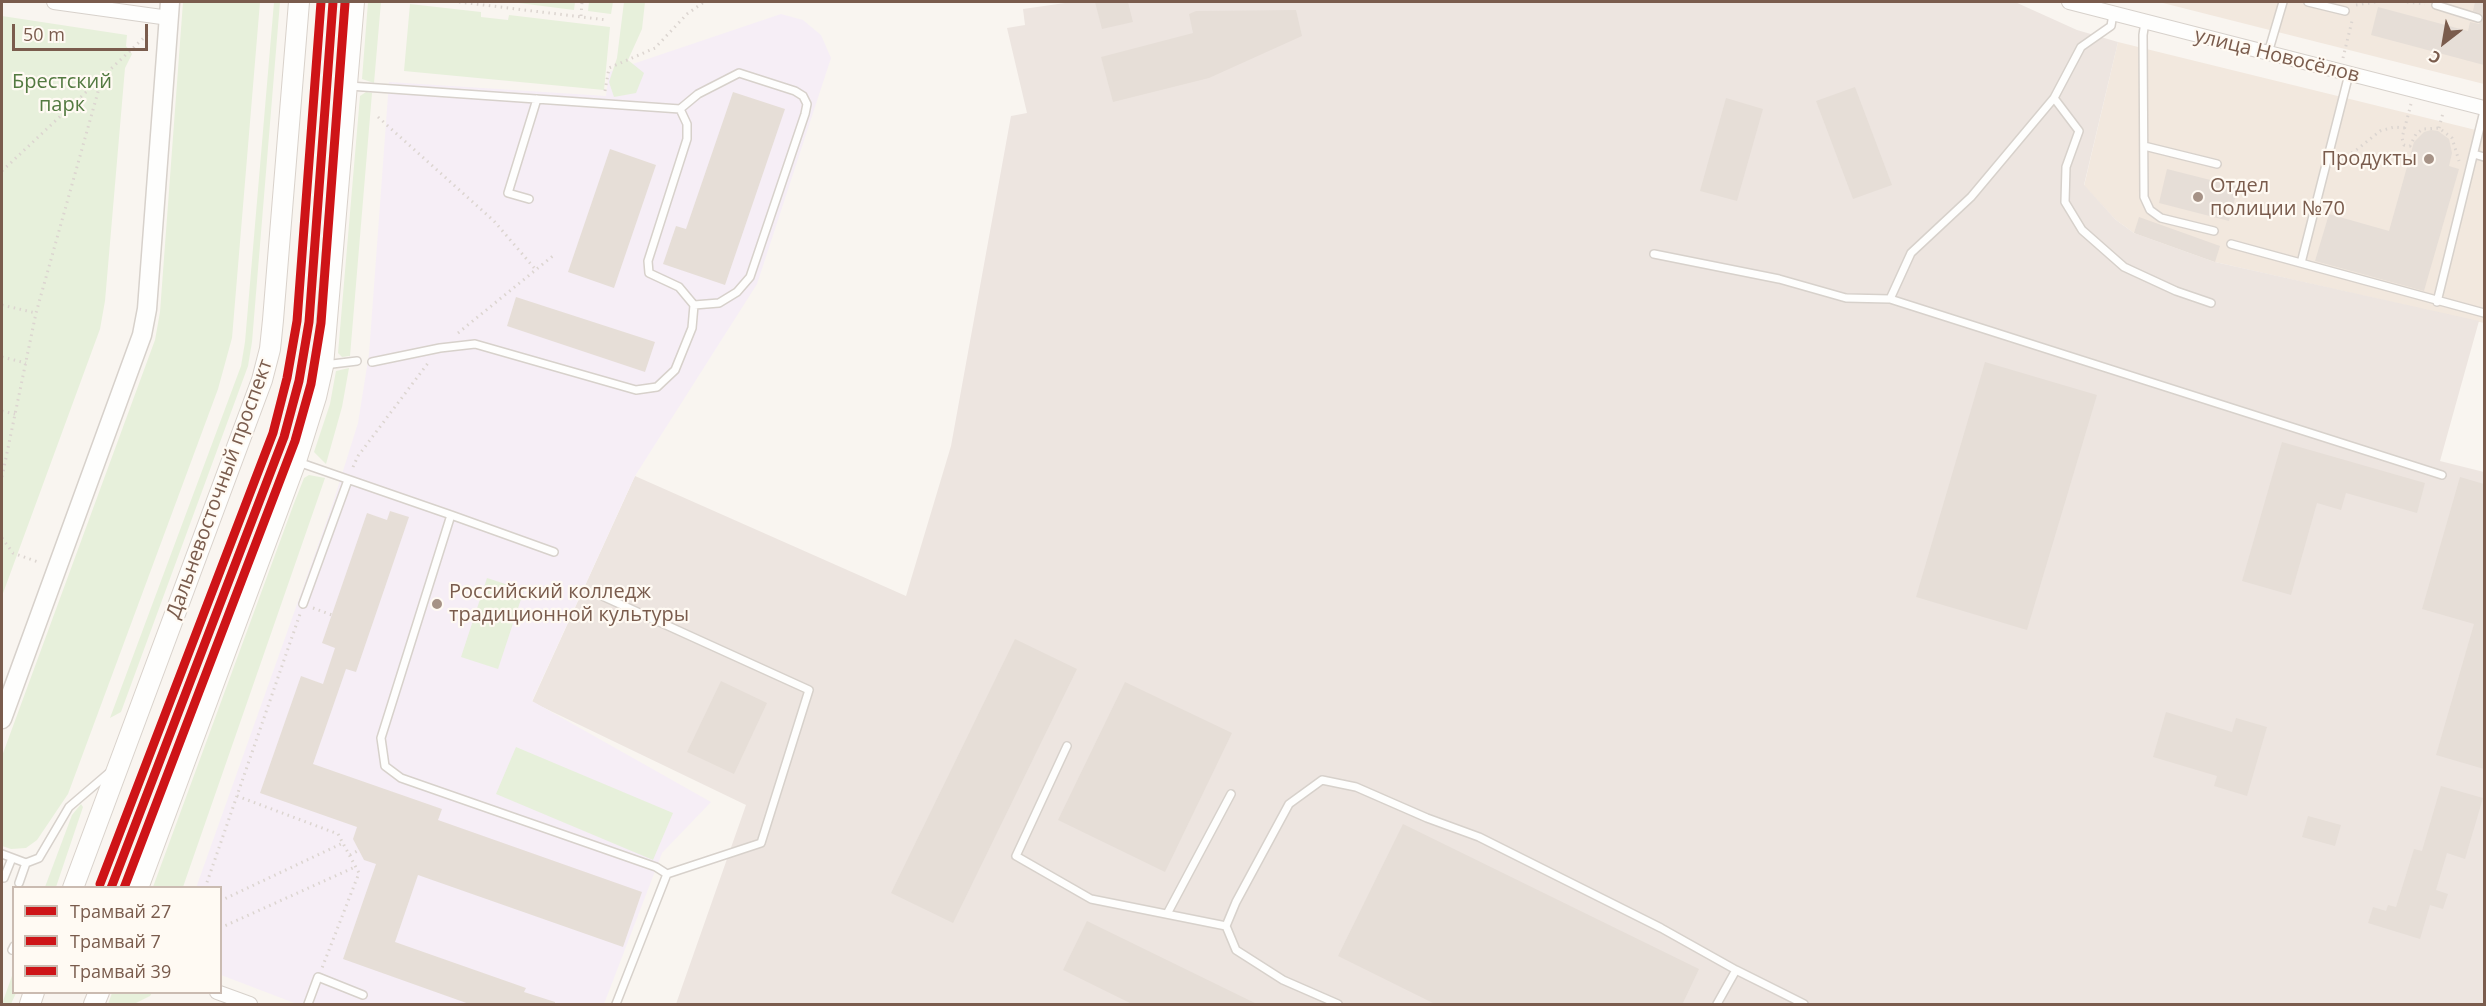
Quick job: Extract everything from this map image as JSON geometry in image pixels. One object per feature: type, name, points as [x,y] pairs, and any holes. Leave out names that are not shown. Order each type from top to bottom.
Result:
[{"type":"main road","name":"Дальневосточный проспект","points":[[74,886],[262,380],[270,349],[299,2]]},
{"type":"main road","points":[[139,886],[296,461],[308,427],[323,366],[354,2]]},
{"type":"street","points":[[2,719],[142,335],[147,309],[169,10],[54,2]]},
{"type":"street","name":"улица Новосёлов","points":[[2069,2],[2484,109]]},
{"type":"street","points":[[220,994],[250,1005]]},
{"type":"lane","points":[[2268,53],[2283,2]]},
{"type":"lane","points":[[2308,2],[2345,11]]},
{"type":"lane","points":[[2436,3],[2478,18]]},
{"type":"lane","points":[[1890,299],[1911,253],[1971,197],[2054,98],[2081,47],[2110,26],[2113,14]]},
{"type":"lane","points":[[2145,22],[2143,35],[2144,197],[2150,210],[2161,218],[2214,231]]},
{"type":"lane","points":[[346,86],[680,108],[698,94],[739,73],[795,91],[803,96],[807,104],[750,277],[737,292],[719,303],[694,305]]},
{"type":"lane","points":[[2301,263],[2349,74]]},
{"type":"lane","points":[[2054,98],[2079,131],[2066,167],[2065,202],[2082,230],[2124,267],[2176,291],[2211,303]]},
{"type":"lane","points":[[529,199],[508,193],[537,99]]},
{"type":"lane","points":[[372,362],[440,348],[475,344],[636,390],[657,387],[675,370],[692,328],[694,305],[680,287],[650,273],[648,261],[687,139],[687,124],[680,108]]},
{"type":"lane","points":[[2437,302],[2484,109]]},
{"type":"lane","points":[[2144,146],[2217,164]]},
{"type":"lane","points":[[2474,154],[2484,157]]},
{"type":"lane","points":[[2231,244],[2484,313]]},
{"type":"lane","points":[[1654,254],[1779,279],[1846,298],[1890,299],[2442,475]]},
{"type":"lane","points":[[323,366],[357,361]]},
{"type":"lane","points":[[296,461],[554,552]]},
{"type":"lane","points":[[303,604],[348,480]]},
{"type":"lane","points":[[451,515],[381,738],[385,766],[401,778],[656,867],[667,874]]},
{"type":"lane","points":[[600,595],[809,690],[761,843],[667,874]]},
{"type":"lane","points":[[1067,746],[1016,856],[1091,899],[1226,926]]},
{"type":"lane","points":[[2,854],[26,863],[39,858],[69,807],[119,764]]},
{"type":"lane","points":[[1338,1005],[1283,980],[1236,950],[1226,926],[1236,902],[1289,804],[1322,780],[1356,787],[1427,818],[1479,837],[1662,928],[1804,1005]]},
{"type":"lane","points":[[1167,914],[1231,794]]},
{"type":"lane","points":[[4,878],[12,858]]},
{"type":"lane","points":[[19,883],[26,863]]},
{"type":"lane","points":[[616,1005],[667,874]]},
{"type":"lane","points":[[1717,1005],[1736,970]]},
{"type":"lane","points":[[308,1005],[318,977],[363,995]]},
{"type":"path","points":[[459,2],[484,3],[607,20]]},
{"type":"path","points":[[505,7],[506,2]]},
{"type":"path","points":[[581,16],[582,2]]},
{"type":"path","points":[[605,91],[609,68],[655,48],[687,14],[704,2]]},
{"type":"path","points":[[2343,58],[2356,3],[2376,2]]},
{"type":"path","points":[[2407,2],[2436,3]]},
{"type":"path","points":[[2,171],[149,33]]},
{"type":"path","points":[[2,477],[36,313],[103,74]]},
{"type":"path","points":[[2411,104],[2402,138],[2404,145],[2410,146],[2416,134],[2423,129],[2439,128],[2452,138],[2457,160],[2470,169]]},
{"type":"path","points":[[2439,128],[2443,112]]},
{"type":"path","points":[[378,117],[494,221],[536,270]]},
{"type":"path","points":[[2325,167],[2355,151],[2380,131],[2404,128]]},
{"type":"path","points":[[2,305],[36,313]]},
{"type":"path","points":[[2,357],[26,363]]},
{"type":"path","points":[[2,411],[15,414]]},
{"type":"path","points":[[2,538],[13,553],[38,562]]},
{"type":"path","points":[[206,886],[303,604],[332,615]]},
{"type":"path","points":[[237,796],[338,834],[359,873],[318,977]]},
{"type":"path","points":[[222,900],[343,843]]},
{"type":"path","points":[[350,856],[359,850]]},
{"type":"path","points":[[222,927],[355,867]]},
{"type":"shaded area","points":[[1072,2],[2015,2],[2077,30],[2118,42],[2084,185],[2116,220],[2134,233],[2215,262],[2479,321],[2440,461],[2484,472],[2484,1004],[676,1004],[746,805],[532,702],[635,476],[906,596],[951,446],[1011,116],[1027,113],[1007,28],[1025,25],[1023,9]]},
{"type":"shaded area","points":[[2159,2],[2484,2],[2484,84],[2234,21]]},
{"type":"shaded area","name":"Российский колледж традиционной культуры","points":[[781,14],[803,20],[821,35],[831,58],[757,284],[635,476],[532,701],[711,802],[662,853],[604,1004],[297,1004],[222,975],[222,886],[197,886],[332,506],[358,423],[369,354],[389,82],[606,96],[609,72]]},
{"type":"shaded area","points":[[2118,42],[2484,132],[2484,323],[2215,262],[2134,233],[2116,220],[2084,186]]},
{"type":"green space","points":[[183,2],[260,2],[232,338],[218,389],[68,794],[37,840],[26,848],[11,849],[2,846],[2,756],[155,340],[160,312]]},
{"type":"green space","points":[[274,2],[280,2],[252,342],[248,366],[121,712],[110,718],[241,366],[245,342]]},
{"type":"green space","points":[[368,2],[381,2],[374,83],[362,79]]},
{"type":"green space","points":[[511,2],[575,2],[574,10]]},
{"type":"green space","points":[[589,2],[613,2],[611,14],[588,11]]},
{"type":"green space","points":[[624,2],[645,2],[642,29],[628,60],[644,73],[636,93],[614,97],[609,82],[617,58]]},
{"type":"green space","points":[[410,4],[481,12],[481,17],[508,20],[509,15],[610,27],[604,90],[404,71]]},
{"type":"green space","name":"Брестский парк","points":[[2,16],[127,35],[126,46],[132,54],[125,68],[105,301],[100,329],[2,596]]},
{"type":"green space","points":[[366,92],[372,93],[350,356],[342,357],[338,353],[360,96]]},
{"type":"green space","points":[[349,368],[342,407],[326,464],[314,452],[330,404],[336,371]]},
{"type":"green space","points":[[309,475],[325,478],[183,886],[153,886],[293,506],[304,478]]},
{"type":"green space","points":[[487,578],[524,590],[498,669],[461,657]]},
{"type":"green space","points":[[516,747],[673,813],[653,860],[496,794]]},
{"type":"green space","points":[[81,804],[83,807],[56,886],[45,886],[72,815]]},
{"type":"green space","points":[[12,976],[12,994],[16,994],[11,1004],[2,1004]]},
{"type":"green space","points":[[111,994],[151,994],[134,1004],[108,1004]]},
{"type":"building","points":[[1095,2],[1128,2],[1133,22],[1102,29]]},
{"type":"building","points":[[2475,2],[2484,2],[2484,65],[2371,35],[2378,7],[2468,31],[2470,22],[2479,24],[2483,19],[2482,14],[2473,11]]},
{"type":"building","points":[[1296,10],[1302,36],[1209,78],[1113,102],[1101,57],[1193,33],[1189,14],[1196,11]]},
{"type":"building","points":[[1855,87],[1892,185],[1853,199],[1816,101]]},
{"type":"building","points":[[733,92],[785,109],[725,285],[663,264],[676,226],[686,229]]},
{"type":"building","points":[[1726,98],[1763,109],[1737,201],[1700,191]]},
{"type":"building","points":[[2438,131],[2449,139],[2452,153],[2449,166],[2459,169],[2424,291],[2315,261],[2329,214],[2389,231],[2414,142],[2424,132]]},
{"type":"building","points":[[610,149],[656,165],[614,288],[568,272]]},
{"type":"building","name":"Отдел полиции №70","points":[[2167,169],[2238,187],[2229,221],[2159,203]]},
{"type":"building","points":[[2139,217],[2220,246],[2215,262],[2134,233]]},
{"type":"building","points":[[516,297],[655,342],[645,372],[507,326]]},
{"type":"building","points":[[1985,362],[2097,395],[2027,630],[1916,597]]},
{"type":"building","points":[[2282,442],[2425,483],[2417,513],[2346,493],[2341,510],[2317,503],[2291,595],[2242,581]]},
{"type":"building","points":[[2460,477],[2484,484],[2484,769],[2436,755],[2474,624],[2422,609]]},
{"type":"building","points":[[390,511],[409,517],[356,672],[346,669],[313,764],[442,809],[438,820],[642,892],[623,947],[418,875],[395,942],[526,988],[524,992],[555,1002],[555,1005],[472,1005],[343,959],[376,864],[364,860],[353,839],[357,827],[260,793],[301,676],[323,684],[335,648],[322,643],[367,513],[387,520]]},
{"type":"building","points":[[1015,639],[1077,669],[953,923],[891,893]]},
{"type":"building","points":[[721,681],[767,703],[734,774],[687,752]]},
{"type":"building","points":[[1125,682],[1232,733],[1165,872],[1058,820]]},
{"type":"building","points":[[2166,712],[2232,732],[2236,718],[2267,727],[2247,796],[2214,786],[2217,776],[2153,757]]},
{"type":"building","points":[[2441,786],[2483,798],[2465,859],[2447,853],[2436,890],[2448,894],[2443,909],[2430,905],[2420,939],[2368,923],[2373,907],[2386,911],[2388,905],[2396,907],[2414,849],[2422,851]]},
{"type":"building","points":[[2308,816],[2341,825],[2335,846],[2302,837]]},
{"type":"building","points":[[1403,824],[1699,969],[1682,1005],[1437,1005],[1338,956]]},
{"type":"building","points":[[1087,921],[1259,1005],[1134,1005],[1063,970]]},
{"type":"tram line","name":"39","points":[[100,884],[273,433],[287,378],[297,321],[321,2]]},
{"type":"tram line","name":"27","points":[[112,886],[284,437],[299,381],[309,322],[333,2]]},
{"type":"tram line","name":"7","points":[[125,886],[295,441],[311,384],[321,323],[345,3]]},
{"type":"place","name":"Продукты","points":[[2429,159]]},
{"type":"place","name":"Отдел полиции №70","points":[[2198,197]]},
{"type":"place","name":"Российский колледж традиционной культуры","points":[[437,604]]}]
